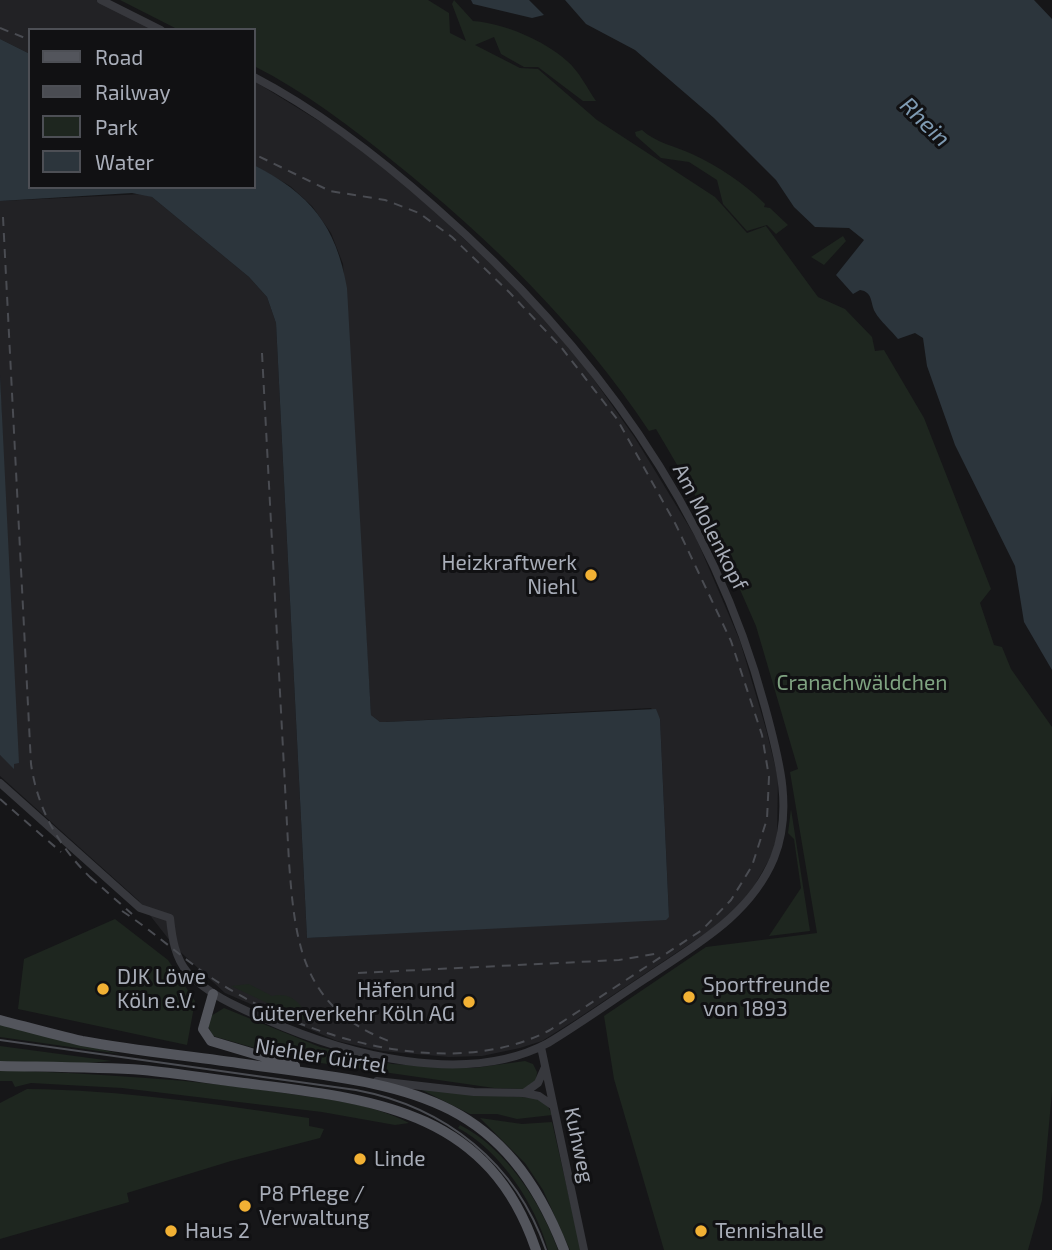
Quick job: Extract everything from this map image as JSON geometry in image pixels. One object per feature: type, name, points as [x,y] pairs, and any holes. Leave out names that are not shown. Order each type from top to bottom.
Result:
[{"type":"main road","points":[[213,993],[203,1029],[211,1041],[325,1076]]},
{"type":"main road","name":"Niehler Gürtel","points":[[0,1021],[82,1041],[360,1080],[413,1093],[474,1127],[515,1161],[530,1179],[563,1250]]},
{"type":"main road","name":"Niehler Gürtel","points":[[0,1021],[106,1047],[387,1088],[447,1110]]},
{"type":"main road","name":"Niehler Gürtel","points":[[0,1066],[143,1070],[364,1100],[414,1115],[443,1131],[478,1158],[504,1187],[522,1215],[536,1250]]},
{"type":"street","points":[[101,0],[157,28]]},
{"type":"street","name":"Am Molenkopf","points":[[0,783],[140,908],[170,918],[176,953],[188,972],[213,993],[289,1030],[383,1057],[484,1063],[541,1046],[717,930],[748,901],[763,881],[778,844],[784,802],[782,777],[756,674],[694,525],[640,434],[584,359],[519,286],[392,168],[333,124],[256,78]]},
{"type":"street","name":"Kuhweg","points":[[541,1046],[584,1250]]},
{"type":"street","points":[[524,1093],[538,1083],[545,1067]]},
{"type":"street","points":[[360,1080],[474,1092],[524,1093],[546,1099],[553,1107]]},
{"type":"shaded area","points":[[0,0],[96,0],[150,28],[28,28],[28,53],[0,39]]},
{"type":"shaded area","points":[[256,82],[353,142],[418,196],[522,293],[571,347],[635,438],[696,538],[740,641],[766,729],[778,778],[777,835],[773,853],[749,895],[721,923],[542,1041],[520,1048],[482,1056],[449,1057],[382,1051],[337,1041],[225,993],[174,946],[138,900],[0,776],[0,755],[14,768],[14,764],[0,375],[0,201],[143,194],[152,197],[249,277],[267,297],[276,323],[307,938],[669,917],[660,719],[651,708],[386,722],[380,722],[371,715],[343,264],[331,233],[312,206],[290,186],[256,166]]},
{"type":"green space","name":"Cranachwäldchen","points":[[120,0],[428,0],[449,13],[450,33],[466,41],[452,4],[454,0],[473,21],[497,25],[523,34],[558,53],[575,70],[596,101],[583,101],[538,67],[524,67],[501,54],[494,37],[475,45],[520,68],[538,69],[597,120],[715,197],[747,233],[766,226],[818,297],[845,309],[872,337],[875,351],[884,350],[924,418],[991,589],[980,603],[994,645],[1002,647],[1011,669],[1052,727],[1052,1092],[1042,1200],[1028,1250],[664,1250],[614,1079],[604,1016],[706,947],[817,933],[790,772],[798,769],[756,626],[709,519],[656,429],[649,431],[594,356],[532,287],[465,222],[361,135],[309,98],[256,67],[256,28],[175,28]]},
{"type":"green space","points":[[642,130],[731,176],[788,225],[776,234],[767,225],[747,231],[723,204],[717,180],[689,162],[661,158],[636,136],[635,132]]},
{"type":"green space","points":[[843,236],[846,241],[824,265],[811,257]]},
{"type":"green space","points":[[791,809],[810,931],[769,936],[801,888],[794,839],[788,833]]},
{"type":"green space","name":"DJK Löwe Köln e.V.","points":[[115,919],[168,960],[195,1001],[187,1045],[18,1009],[24,959]]},
{"type":"green space","points":[[249,984],[272,996],[286,996],[296,1001],[310,1023],[231,986]]},
{"type":"green space","points":[[224,1008],[320,1047],[392,1064],[474,1068],[525,1061],[533,1064],[537,1072],[536,1080],[524,1089],[494,1088],[293,1059],[213,1036],[208,1026],[211,1016]]},
{"type":"green space","points":[[0,1024],[120,1054],[0,1037]]},
{"type":"green space","points":[[0,1046],[112,1061],[76,1064],[0,1063]]},
{"type":"green space","points":[[0,1070],[218,1084],[352,1104],[381,1111],[409,1123],[395,1125],[322,1112],[122,1088],[31,1083],[15,1087],[12,1081],[0,1081]]},
{"type":"green space","points":[[27,1089],[98,1092],[204,1103],[309,1118],[309,1126],[324,1129],[320,1138],[231,1161],[127,1193],[129,1202],[0,1239],[0,1103]]},
{"type":"green space","points":[[420,1089],[534,1098],[546,1102],[552,1115],[517,1119],[497,1114],[470,1114]]},
{"type":"green space","points":[[480,1118],[522,1124],[552,1122],[581,1250],[570,1250],[543,1190],[525,1163]]},
{"type":"green space","points":[[460,1125],[492,1148],[520,1178],[542,1214],[558,1250],[548,1250],[535,1215],[502,1164],[458,1128]]},
{"type":"water","points":[[471,0],[529,0],[544,15],[532,18],[473,4]]},
{"type":"water","name":"Rhein","points":[[565,0],[1034,0],[1052,19],[1052,670],[1024,622],[1015,566],[955,445],[927,366],[923,338],[915,333],[898,339],[877,315],[867,293],[860,290],[853,294],[836,275],[864,240],[849,228],[815,227],[794,207],[776,180],[714,118],[635,50],[586,24]]},
{"type":"water","points":[[0,39],[28,53],[28,189],[256,189],[256,166],[305,200],[328,229],[336,246],[347,288],[371,715],[380,722],[386,722],[656,709],[660,719],[669,917],[666,920],[307,938],[276,323],[267,297],[249,277],[152,197],[132,193],[0,201]]},
{"type":"water","points":[[0,375],[19,763],[14,764],[14,769],[0,755]]},
{"type":"tram line","points":[[0,1040],[356,1090],[389,1098],[448,1125],[474,1144],[516,1191],[533,1219],[546,1250]]},
{"type":"railway","points":[[0,28],[28,39]]},
{"type":"railway","points":[[122,911],[221,984],[295,1022],[382,1047],[426,1053],[470,1052],[512,1045],[550,1030],[702,930],[731,900],[752,866],[767,819],[769,777],[762,735],[731,641],[676,525],[617,419],[561,347],[452,237],[419,213],[385,200],[330,191],[256,155]]},
{"type":"railway","points":[[3,217],[31,764],[39,798],[53,829],[72,857],[95,882]]},
{"type":"railway","points":[[262,353],[289,862],[295,920],[300,946],[321,991],[338,1010],[360,1027],[389,1041]]},
{"type":"railway","points":[[0,799],[61,852]]},
{"type":"railway","points":[[90,877],[132,914]]},
{"type":"railway","points":[[358,973],[619,960],[660,953]]},
{"type":"place","name":"Heizkraftwerk Niehl","points":[[591,575]]},
{"type":"place","name":"DJK Löwe Köln e.V.","points":[[103,989]]},
{"type":"place","name":"Sportfreunde von 1893","points":[[689,997]]},
{"type":"place","name":"Häfen und Güterverkehr Köln AG","points":[[469,1002]]},
{"type":"place","name":"Linde","points":[[360,1159]]},
{"type":"place","name":"P8 Pflege / Verwaltung","points":[[245,1206]]},
{"type":"place","name":"Haus 2","points":[[171,1231]]},
{"type":"place","name":"Tennishalle","points":[[701,1231]]}]
